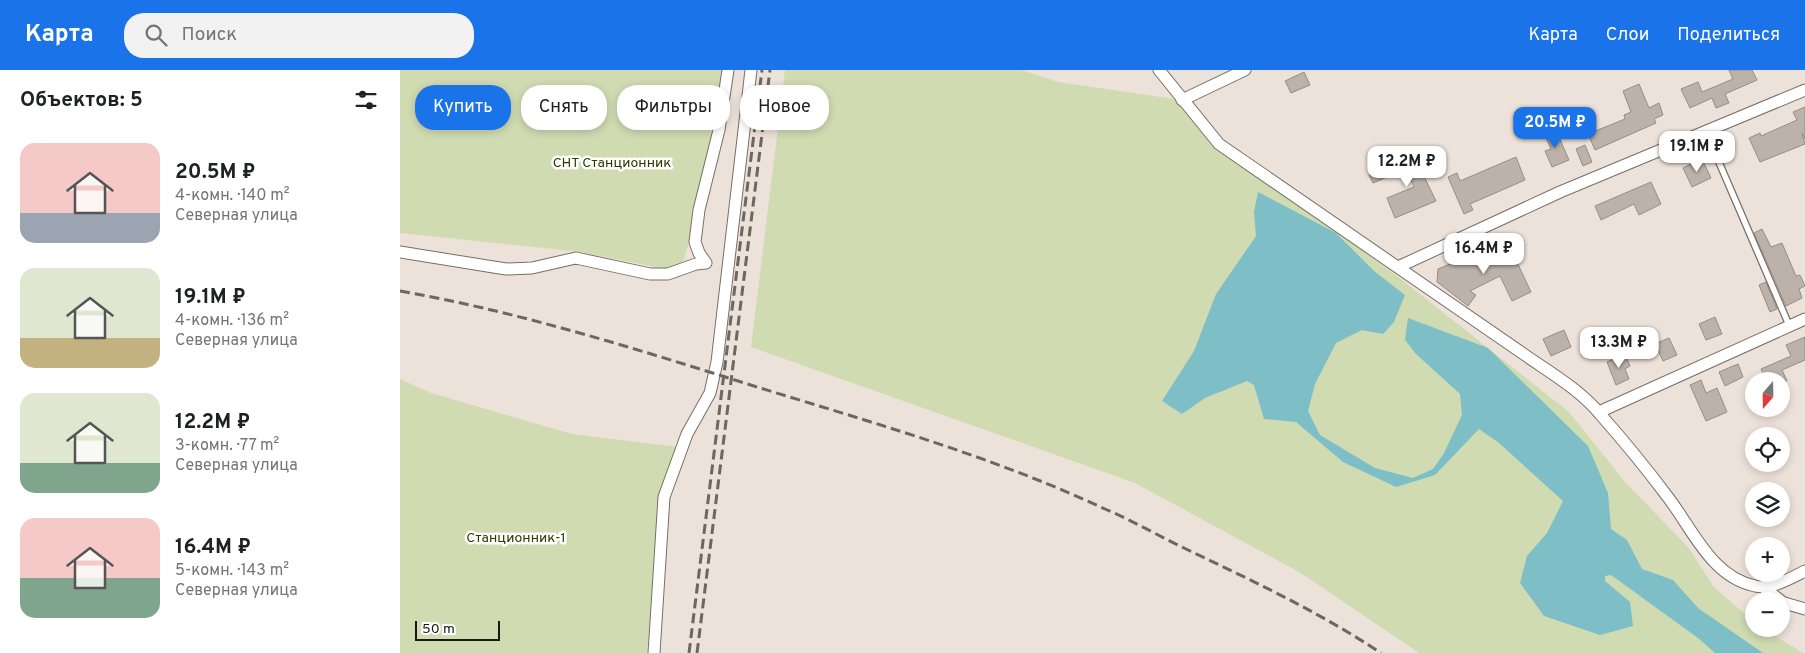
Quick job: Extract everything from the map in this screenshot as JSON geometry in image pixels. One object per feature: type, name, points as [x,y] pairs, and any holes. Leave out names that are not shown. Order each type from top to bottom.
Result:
[{"type":"street","points":[[726,272],[706,263],[699,254],[695,242],[699,210],[719,130],[728,70]]},
{"type":"street","points":[[654,653],[664,497],[687,434],[710,393],[717,362],[751,70]]},
{"type":"street","points":[[1158,70],[1219,144],[1571,387],[1599,412],[1668,496],[1715,563],[1734,577],[1766,592]]},
{"type":"street","points":[[1182,100],[1245,70]]},
{"type":"street","points":[[1398,267],[1560,192],[1805,90]]},
{"type":"street","points":[[400,252],[506,269],[532,268],[576,258],[650,274],[668,274],[696,264],[706,263]]},
{"type":"street","points":[[1599,412],[1805,319]]},
{"type":"street","points":[[1758,587],[1805,571]]},
{"type":"street","points":[[1790,604],[1805,610]]},
{"type":"lane","points":[[1706,132],[1789,325]]},
{"type":"green space","name":"СНТ Станционник","points":[[400,70],[733,70],[730,85],[617,85],[617,130],[721,130],[683,262],[666,269],[581,252],[400,233]]},
{"type":"green space","points":[[785,70],[1022,70],[1058,82],[1182,100],[1219,145],[1397,276],[1569,412],[1626,483],[1688,547],[1714,587],[1745,614],[1745,637],[1777,637],[1803,653],[1419,653],[1301,573],[1135,483],[751,347],[778,130],[829,130],[829,85],[783,85]]},
{"type":"green space","name":"Станционник-1","points":[[400,379],[431,393],[572,434],[678,447],[659,492],[647,653],[400,653]]},
{"type":"water","points":[[1258,192],[1336,233],[1374,271],[1405,295],[1394,322],[1383,334],[1362,330],[1336,343],[1315,384],[1308,411],[1320,435],[1375,468],[1413,478],[1433,469],[1444,453],[1462,415],[1460,394],[1416,354],[1405,340],[1408,318],[1488,348],[1588,446],[1608,493],[1611,529],[1627,540],[1642,569],[1673,580],[1698,608],[1763,653],[1715,653],[1698,638],[1611,575],[1605,576],[1605,581],[1630,602],[1633,626],[1600,635],[1544,616],[1520,583],[1527,556],[1547,533],[1563,501],[1499,443],[1479,429],[1435,475],[1396,487],[1343,462],[1296,422],[1264,419],[1254,385],[1247,381],[1205,398],[1182,414],[1162,401],[1194,351],[1216,294],[1256,236],[1254,212]]},
{"type":"building","points":[[1729,70],[1752,70],[1757,80],[1725,94],[1729,103],[1716,108],[1712,98],[1690,108],[1681,89],[1698,82],[1702,92],[1733,79]]},
{"type":"building","points":[[1304,72],[1310,85],[1291,93],[1285,81]]},
{"type":"building","points":[[1639,84],[1649,108],[1659,103],[1663,115],[1654,119],[1656,123],[1595,150],[1588,134],[1625,119],[1624,115],[1631,112],[1623,91]]},
{"type":"building","points":[[1805,107],[1805,139],[1802,133],[1805,144],[1760,162],[1749,138],[1760,133],[1761,136],[1797,120],[1793,112]]},
{"type":"building","points":[[1555,128],[1569,160],[1552,167],[1545,151],[1551,149],[1544,133]]},
{"type":"building","points":[[1585,145],[1592,162],[1583,166],[1576,149]]},
{"type":"building","points":[[1414,156],[1436,201],[1395,218],[1387,198],[1414,187],[1406,169],[1373,183],[1369,175]]},
{"type":"building","points":[[1516,157],[1525,180],[1470,204],[1473,210],[1464,214],[1448,177],[1457,173],[1460,181]]},
{"type":"building","points":[[1702,159],[1711,178],[1692,187],[1683,168]]},
{"type":"building","points":[[1651,182],[1661,204],[1639,215],[1634,204],[1601,220],[1595,206]]},
{"type":"building","points":[[1762,229],[1771,247],[1782,243],[1796,276],[1800,275],[1805,286],[1799,289],[1802,298],[1786,306],[1754,233]]},
{"type":"building","points":[[1507,241],[1531,292],[1512,301],[1500,276],[1470,291],[1476,295],[1468,306],[1437,282],[1438,269],[1460,260],[1462,265],[1499,248],[1498,245]]},
{"type":"building","points":[[1766,282],[1777,309],[1770,312],[1759,285]]},
{"type":"building","points":[[1715,317],[1722,334],[1706,340],[1699,324]]},
{"type":"building","points":[[1564,330],[1571,347],[1551,356],[1543,339]]},
{"type":"building","points":[[1805,337],[1805,360],[1782,370],[1783,372],[1762,372],[1761,369],[1791,356],[1786,345]]},
{"type":"building","points":[[1669,338],[1677,355],[1663,361],[1655,344]]},
{"type":"building","points":[[1625,354],[1630,366],[1625,369],[1629,379],[1616,385],[1607,362]]},
{"type":"building","points":[[1738,364],[1743,377],[1725,386],[1719,372]]},
{"type":"building","points":[[1701,380],[1706,393],[1717,388],[1727,412],[1706,421],[1690,385]]},
{"type":"railway","points":[[689,653],[762,70]]},
{"type":"railway","points":[[697,653],[770,70]]},
{"type":"railway","points":[[400,291],[490,310],[580,333],[669,359],[977,457],[1063,490],[1126,518],[1285,598],[1334,624],[1381,653]]}]
